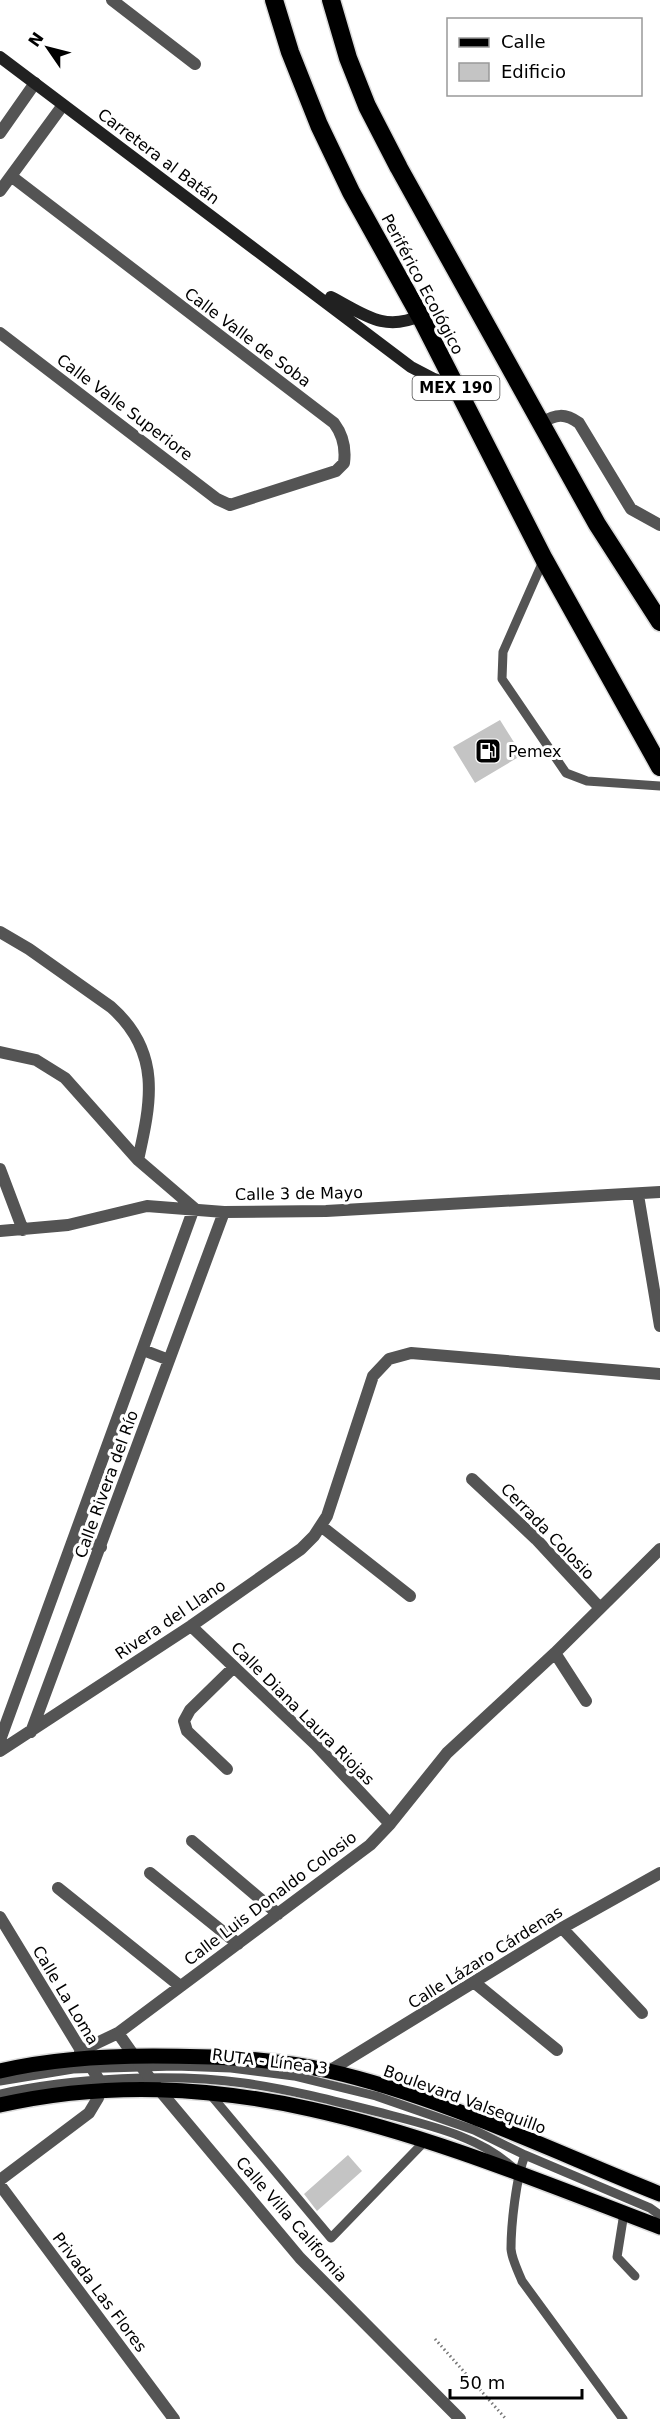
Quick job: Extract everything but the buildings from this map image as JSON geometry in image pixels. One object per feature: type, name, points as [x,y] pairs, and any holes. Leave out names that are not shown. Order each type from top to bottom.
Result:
[{"type":"highway","name":"Periférico Ecológico","points":[[274,0],[290,52],[319,125],[351,192],[420,316],[544,559],[660,767]]},
{"type":"highway","name":"Periférico Ecológico","points":[[331,0],[348,58],[368,106],[399,168],[615,553],[660,622]]},
{"type":"main road","name":"Boulevard Valsequillo","points":[[0,2071],[85,2059],[138,2062],[249,2059],[329,2071],[423,2099],[660,2194]]},
{"type":"main road","points":[[0,2105],[100,2085],[155,2084],[324,2110],[426,2140],[518,2172],[660,2227]]},
{"type":"street","points":[[112,0],[195,64]]},
{"type":"street","name":"Carretera al Batán","points":[[0,57],[411,367],[434,379],[455,386]]},
{"type":"street","points":[[0,134],[35,83]]},
{"type":"street","points":[[0,191],[63,105]]},
{"type":"street","name":"Calle Valle de Soba","points":[[11,176],[334,423],[340,431],[346,450],[344,464],[336,471],[231,505]]},
{"type":"street","name":"Carretera al Batán","points":[[297,281],[382,322],[397,324],[420,316]]},
{"type":"street","name":"Calle Valle Superiore","points":[[0,333],[217,499],[231,505]]},
{"type":"street","points":[[541,423],[553,416],[568,415],[579,423],[631,509],[638,515],[660,525]]},
{"type":"street","points":[[0,932],[123,1017],[148,1064],[150,1079],[148,1112],[138,1160]]},
{"type":"street","points":[[0,1052],[36,1060],[65,1078],[138,1160],[194,1208]]},
{"type":"street","points":[[0,1169],[23,1230]]},
{"type":"street","name":"Calle 3 de Mayo","points":[[0,1231],[68,1225],[147,1206],[224,1212],[326,1211],[660,1192]]},
{"type":"street","points":[[638,1195],[660,1326]]},
{"type":"street","name":"Calle Rivera del Río","points":[[0,1740],[194,1208]]},
{"type":"street","name":"Calle Rivera del Río","points":[[31,1732],[224,1212]]},
{"type":"street","points":[[143,1350],[169,1360]]},
{"type":"street","points":[[410,1596],[321,1526],[373,1376],[380,1366],[399,1354],[411,1353],[660,1374]]},
{"type":"street","name":"Cerrada Colosio","points":[[472,1479],[536,1539],[600,1608]]},
{"type":"street","name":"Rivera del Llano","points":[[31,1732],[191,1626],[301,1549],[321,1526]]},
{"type":"street","points":[[75,1537],[101,1547]]},
{"type":"street","name":"Calle Luis Donaldo Colosio","points":[[85,2059],[180,1986],[350,1863],[390,1824],[447,1753],[555,1653],[660,1549]]},
{"type":"street","name":"Calle Diana Laura Riojas","points":[[191,1626],[316,1745],[390,1824]]},
{"type":"street","points":[[555,1653],[586,1701]]},
{"type":"street","points":[[227,1769],[187,1731],[184,1721],[190,1710],[234,1667]]},
{"type":"street","points":[[0,1751],[31,1732]]},
{"type":"street","points":[[192,1841],[278,1914]]},
{"type":"street","points":[[150,1873],[238,1944]]},
{"type":"street","name":"Calle Lázaro Cárdenas","points":[[329,2071],[562,1928],[660,1873]]},
{"type":"street","points":[[58,1888],[180,1986]]},
{"type":"street","name":"Calle La Loma","points":[[0,1917],[100,2085]]},
{"type":"street","points":[[562,1928],[642,2013]]},
{"type":"street","points":[[475,1983],[557,2050]]},
{"type":"street","points":[[118,2033],[138,2062]]},
{"type":"street","name":"Calle Villa California","points":[[138,2062],[300,2258],[460,2419]]},
{"type":"street","points":[[0,2180],[89,2113],[100,2085]]},
{"type":"street","name":"Privada Las Flores","points":[[0,2185],[174,2419]]},
{"type":"lane","points":[[544,559],[503,652],[502,679],[566,773],[586,781],[660,786]]},
{"type":"lane","points":[[0,2081],[85,2059]]},
{"type":"lane","name":"RUTA - Línea 3","points":[[138,2062],[231,2068],[338,2085],[474,2130],[525,2155],[650,2208],[660,2215]]},
{"type":"lane","points":[[155,2084],[244,2083],[331,2100],[411,2121],[471,2141],[506,2161],[518,2172]]},
{"type":"lane","points":[[0,2094],[100,2085]]},
{"type":"lane","points":[[208,2092],[331,2238],[426,2140]]},
{"type":"lane","points":[[525,2155],[518,2172],[511,2251],[516,2267],[529,2290],[623,2419]]},
{"type":"lane","points":[[624,2214],[617,2258],[635,2277]]},
{"type":"path","points":[[435,2339],[506,2419]]},
{"type":"place","name":"Pemex","points":[[488,751]]}]
